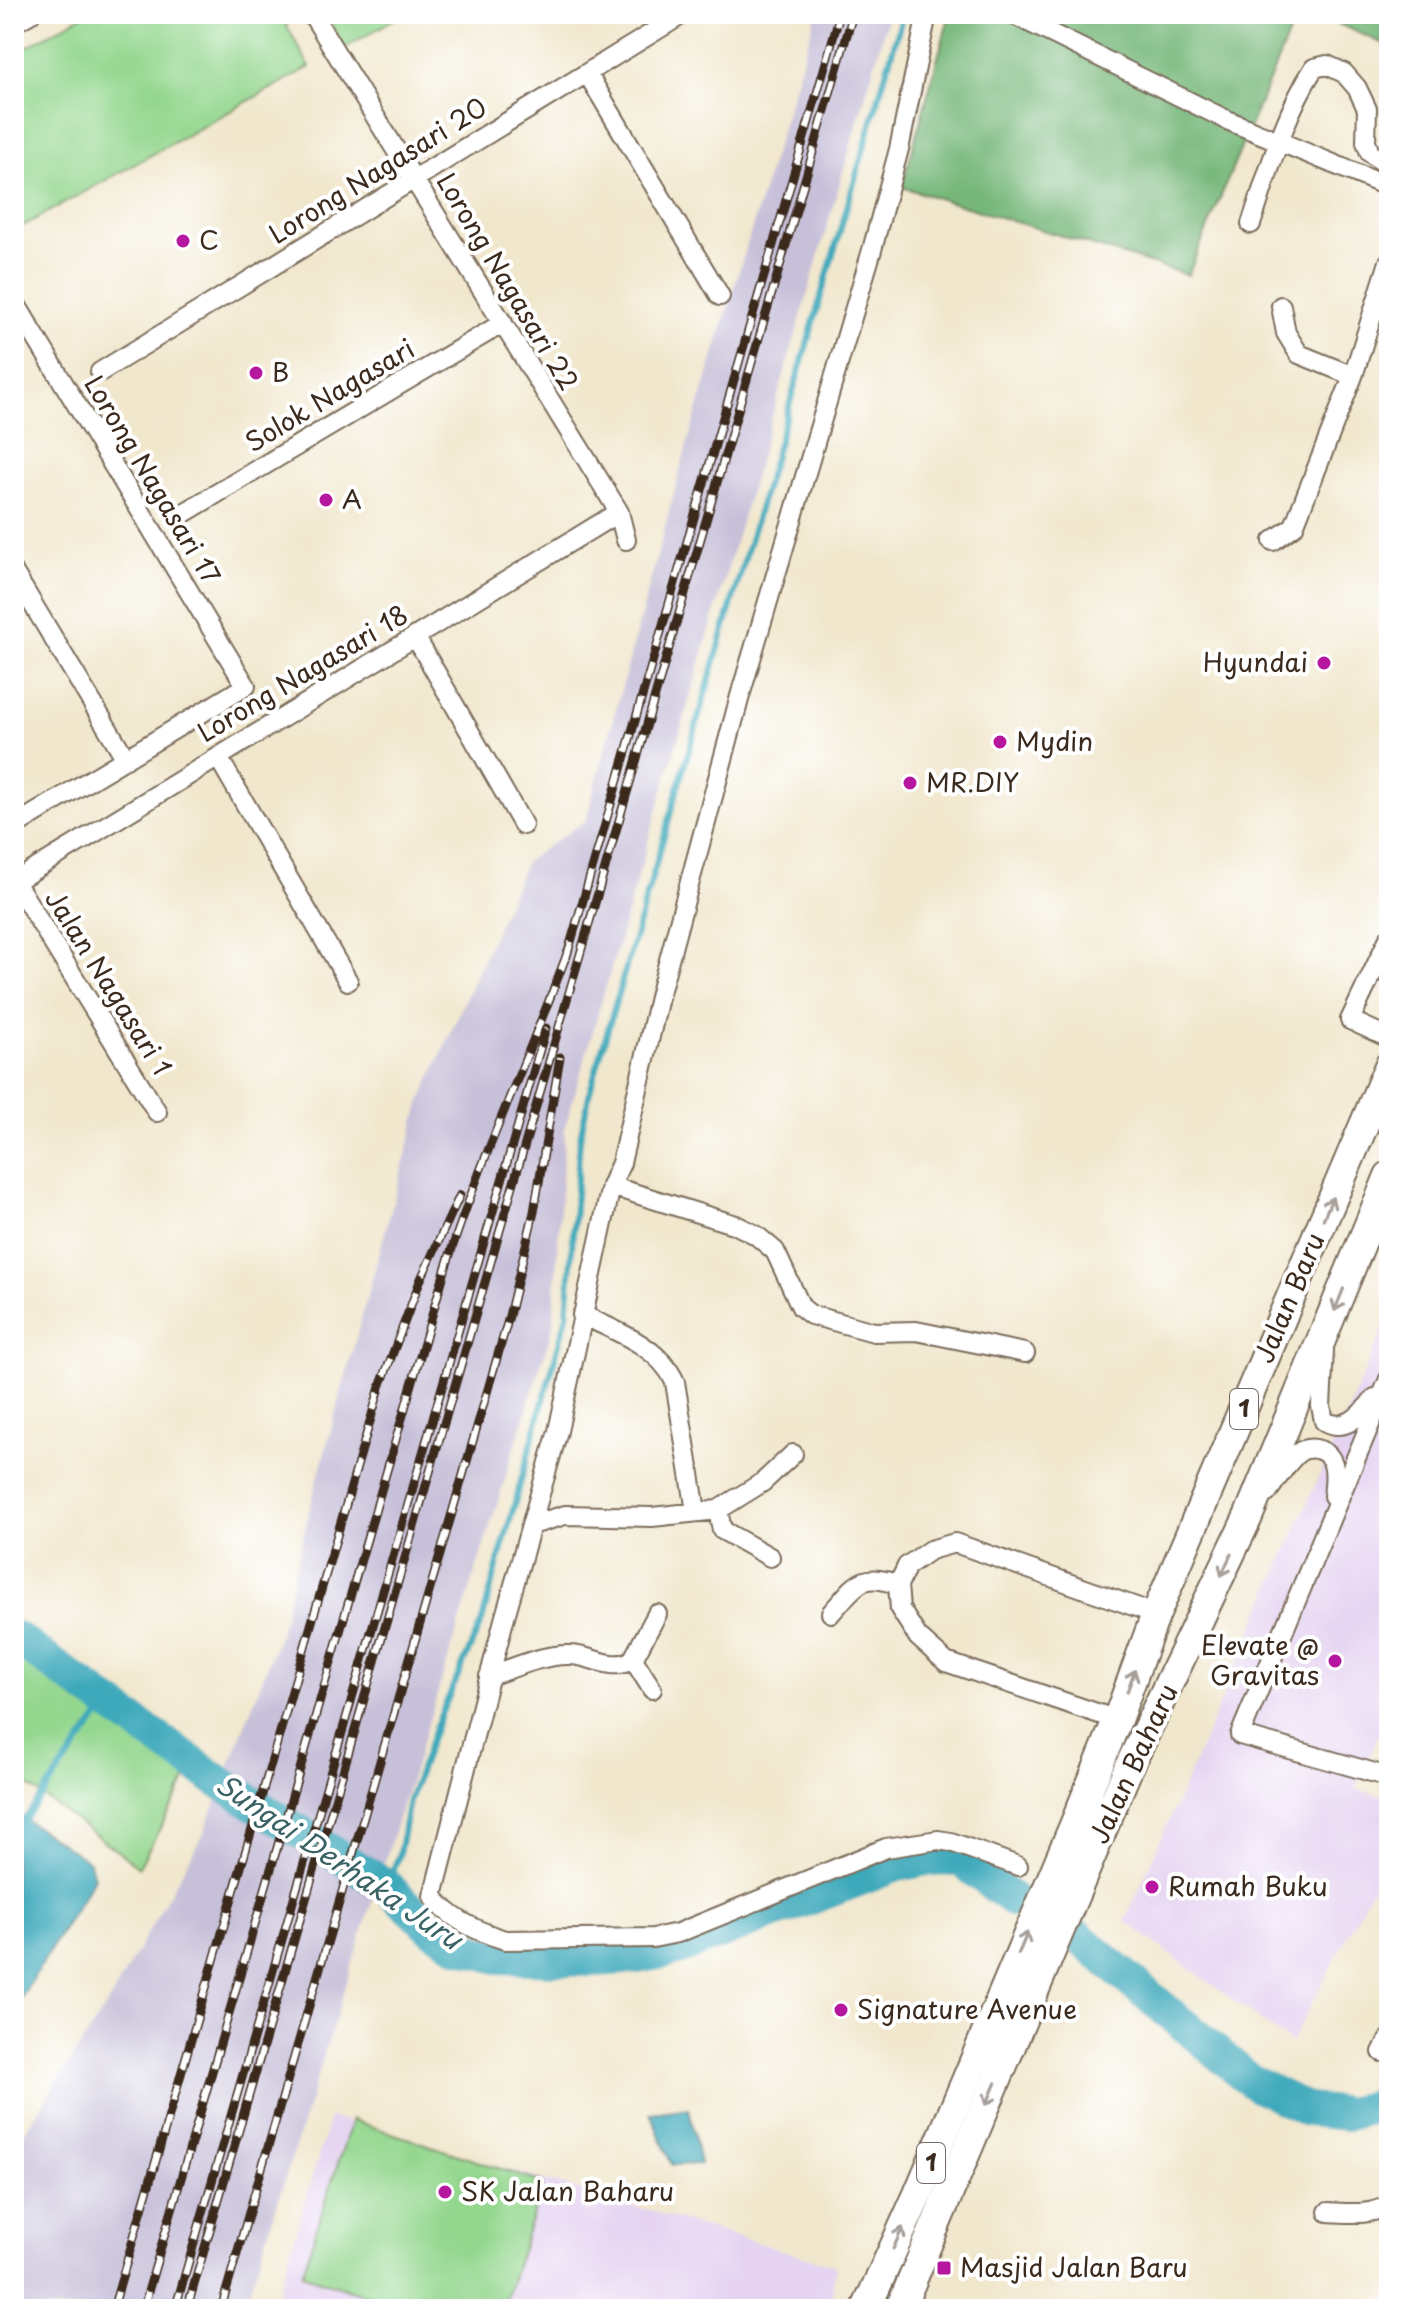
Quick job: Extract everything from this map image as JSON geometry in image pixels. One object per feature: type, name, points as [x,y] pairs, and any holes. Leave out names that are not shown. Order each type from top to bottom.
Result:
[{"type":"highway","name":"Jalan Baru","points":[[1103,1754],[1156,1614],[1389,1066]]},
{"type":"highway","name":"Jalan Baharu","points":[[900,2309],[1128,1769],[1248,1517],[1389,1176]]},
{"type":"highway","name":"Jalan Baharu","points":[[866,2309],[918,2194],[1103,1754]]},
{"type":"street","points":[[14,23],[30,14]]},
{"type":"street","name":"Lorong Nagasari 22","points":[[312,14],[619,512],[626,540]]},
{"type":"street","name":"Lorong Nagasari 20","points":[[100,372],[683,14]]},
{"type":"street","points":[[927,14],[895,164],[740,696],[660,993],[621,1163],[611,1186],[558,1431],[489,1676],[433,1896],[441,1908],[483,1933],[505,1940],[653,1938],[678,1933],[886,1848],[938,1840],[1018,1866]]},
{"type":"street","points":[[1012,14],[1227,120],[1389,187]]},
{"type":"street","points":[[1251,224],[1279,142],[1314,68],[1327,65],[1344,73],[1357,88],[1367,109],[1366,142],[1370,153],[1389,166]]},
{"type":"street","points":[[587,73],[720,296]]},
{"type":"street","points":[[1273,541],[1294,526],[1353,376],[1389,262]]},
{"type":"street","name":"Lorong Nagasari 17","points":[[14,301],[246,686],[126,759]]},
{"type":"street","points":[[1281,306],[1286,333],[1299,354],[1353,376]]},
{"type":"street","name":"Solok Nagasari","points":[[184,513],[503,323]]},
{"type":"street","name":"Lorong Nagasari 18","points":[[14,881],[619,512]]},
{"type":"street","points":[[14,573],[126,759],[14,826]]},
{"type":"street","points":[[415,636],[523,825]]},
{"type":"street","points":[[218,757],[348,981]]},
{"type":"street","name":"Jalan Nagasari 1","points":[[14,881],[157,1112]]},
{"type":"street","points":[[1389,938],[1350,1020],[1389,1038]]},
{"type":"street","points":[[611,1186],[736,1225],[756,1235],[775,1251],[801,1307],[811,1315],[874,1332],[916,1331],[1025,1353]]},
{"type":"street","points":[[582,1315],[627,1336],[661,1359],[669,1370],[675,1382],[696,1511]]},
{"type":"street","points":[[1324,1336],[1321,1406],[1324,1421],[1334,1427],[1345,1426],[1361,1414],[1388,1382]]},
{"type":"street","points":[[1388,1382],[1240,1735],[1389,1777]]},
{"type":"street","points":[[1248,1517],[1299,1452],[1311,1448],[1324,1451],[1332,1460],[1335,1473],[1331,1515]]},
{"type":"street","points":[[532,1525],[565,1515],[652,1517],[718,1510],[763,1482],[793,1454]]},
{"type":"street","points":[[718,1510],[722,1530],[770,1557]]},
{"type":"street","points":[[1117,1720],[946,1662],[918,1637],[900,1609],[898,1585],[907,1566],[930,1550],[955,1543],[1156,1614]]},
{"type":"street","points":[[831,1613],[862,1580],[880,1578],[898,1585]]},
{"type":"street","points":[[489,1676],[550,1657],[572,1655],[614,1665],[628,1663],[657,1614]]},
{"type":"street","points":[[633,1659],[652,1689]]},
{"type":"street","points":[[1328,2212],[1361,2214],[1389,2205]]},
{"type":"shaded area","points":[[816,14],[889,14],[565,1127],[553,1326],[244,2309],[14,2309],[14,2148],[104,2010],[204,1833],[280,1633],[314,1492],[421,1100],[526,861],[586,820],[687,445]]},
{"type":"shaded area","points":[[1389,1316],[1389,1709],[1356,1789],[1389,1798],[1389,1856],[1291,2043],[1125,1921]]},
{"type":"shaded area","name":"SK Jalan Baharu","points":[[330,2117],[836,2266],[830,2309],[273,2309]]},
{"type":"green space","points":[[85,14],[280,14],[310,67],[14,231],[14,54]]},
{"type":"green space","points":[[325,14],[403,14],[345,48]]},
{"type":"green space","points":[[950,14],[1297,14],[1188,275],[902,187]]},
{"type":"green space","points":[[1315,14],[1389,14],[1389,46]]},
{"type":"green space","points":[[14,1649],[190,1773],[139,1867],[14,1775]]},
{"type":"green space","points":[[352,2120],[543,2183],[502,2309],[408,2309],[302,2274]]},
{"type":"water","points":[[14,1812],[90,1862],[94,1878],[14,2010]]},
{"type":"water","points":[[689,2108],[700,2164],[672,2165],[650,2113]]},
{"type":"waterway","points":[[384,1884],[391,1877],[399,1854],[409,1801],[435,1728],[482,1621],[567,1315],[580,1138],[590,1091],[903,14]]},
{"type":"waterway","name":"Sungai Derhaka Juru","points":[[14,1637],[218,1781],[384,1884],[435,1931],[460,1946],[497,1957],[595,1960],[637,1957],[677,1949],[897,1865],[926,1859],[961,1860],[1013,1900]]},
{"type":"waterway","points":[[14,1839],[25,1819],[108,1704]]},
{"type":"waterway","name":"Sungai Derhaka Juru","points":[[1077,1936],[1252,2082],[1308,2110],[1348,2114],[1389,2102]]},
{"type":"railway","points":[[566,959],[840,14]]},
{"type":"railway","points":[[187,2309],[853,14]]},
{"type":"railway","points":[[143,2309],[446,1267],[474,1187],[568,951]]},
{"type":"railway","points":[[175,2309],[546,1028]]},
{"type":"railway","points":[[221,2309],[508,1320],[534,1212],[560,1057]]},
{"type":"railway","points":[[113,2309],[380,1387],[420,1281],[460,1195]]},
{"type":"place","name":"C","points":[[183,241]]},
{"type":"place","name":"B","points":[[256,373]]},
{"type":"place","name":"A","points":[[326,500]]},
{"type":"place","name":"Hyundai","points":[[1324,663]]},
{"type":"place","name":"Mydin","points":[[1000,742]]},
{"type":"place","name":"MR.DIY","points":[[910,783]]},
{"type":"place","name":"Elevate @ Gravitas","points":[[1335,1661]]},
{"type":"place","name":"Rumah Buku","points":[[1152,1887]]},
{"type":"place","name":"Signature Avenue","points":[[841,2010]]},
{"type":"place","name":"SK Jalan Baharu","points":[[445,2192]]},
{"type":"place","name":"Masjid Jalan Baru","points":[[944,2268]]}]
